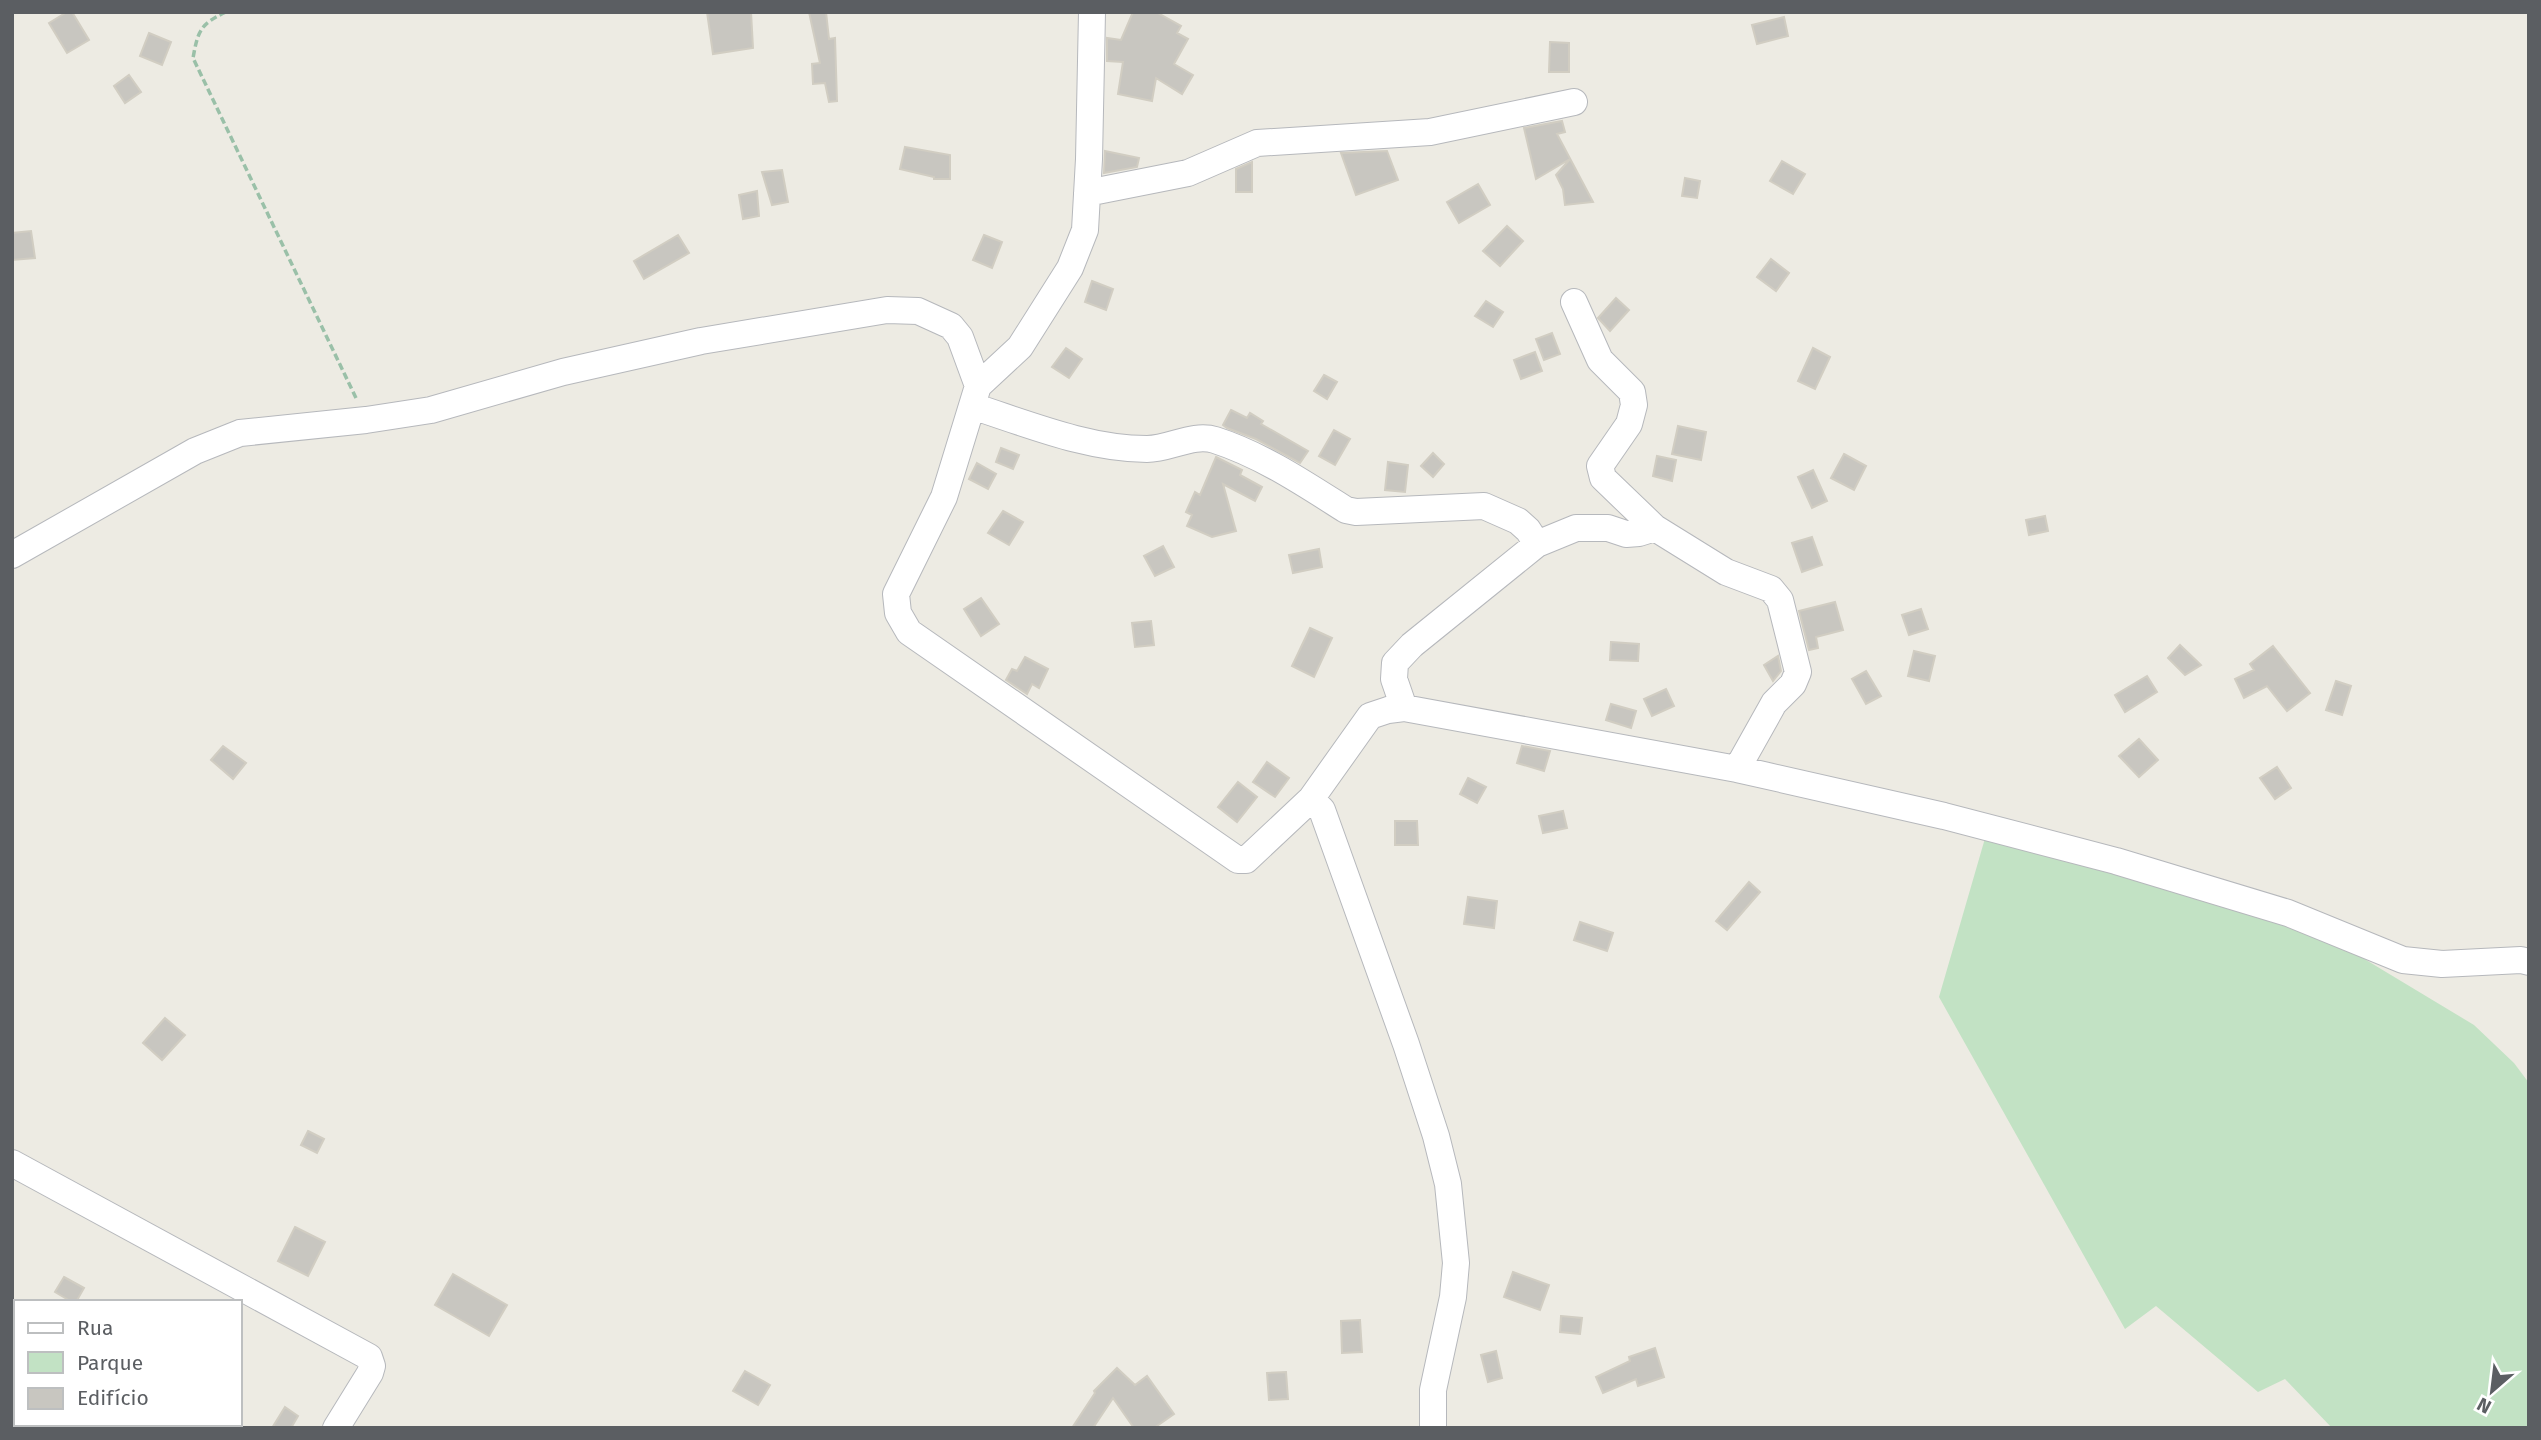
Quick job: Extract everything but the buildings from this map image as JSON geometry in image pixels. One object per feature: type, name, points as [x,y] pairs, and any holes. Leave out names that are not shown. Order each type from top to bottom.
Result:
[{"type":"street","points":[[1092,12],[1085,230],[1070,268],[1020,347],[975,396],[944,497],[896,594],[898,613],[909,632],[1238,860],[1245,860],[1311,799],[1370,716],[1404,708],[1737,769],[1944,816],[2116,861],[2288,913],[2403,960],[2442,964],[2521,960],[2529,962]]},
{"type":"street","points":[[1087,193],[1188,173],[1257,143],[1430,132],[1574,102]]},
{"type":"street","points":[[1574,302],[1600,360],[1632,392],[1634,405],[1629,424],[1601,466],[1603,478],[1656,528],[1726,572],[1771,589],[1780,600],[1798,671],[1793,684],[1774,703],[1737,769]]},
{"type":"street","points":[[12,555],[212,443],[240,433],[366,420],[431,410],[563,372],[701,341],[887,310],[918,311],[951,326],[960,337],[975,396]]},
{"type":"street","points":[[975,396],[1079,440],[1148,449],[1198,438],[1213,439],[1269,464],[1346,510],[1356,512],[1484,506],[1518,521],[1537,544]]},
{"type":"street","points":[[1404,708],[1394,679],[1395,663],[1420,638],[1537,544],[1576,528],[1608,528],[1626,534],[1656,528]]},
{"type":"street","points":[[1311,799],[1322,810],[1406,1044],[1436,1136],[1448,1184],[1456,1263],[1453,1297],[1433,1390],[1433,1428]]},
{"type":"street","points":[[12,1163],[369,1357],[372,1366],[370,1373],[336,1428]]},
{"type":"path","points":[[226,12],[207,21],[197,35],[193,58],[366,420]]},
{"type":"green space","points":[[1988,828],[2288,913],[2474,1025],[2514,1063],[2529,1083],[2529,1428],[2332,1428],[2285,1379],[2258,1392],[2156,1306],[2125,1329],[1939,997]]}]
